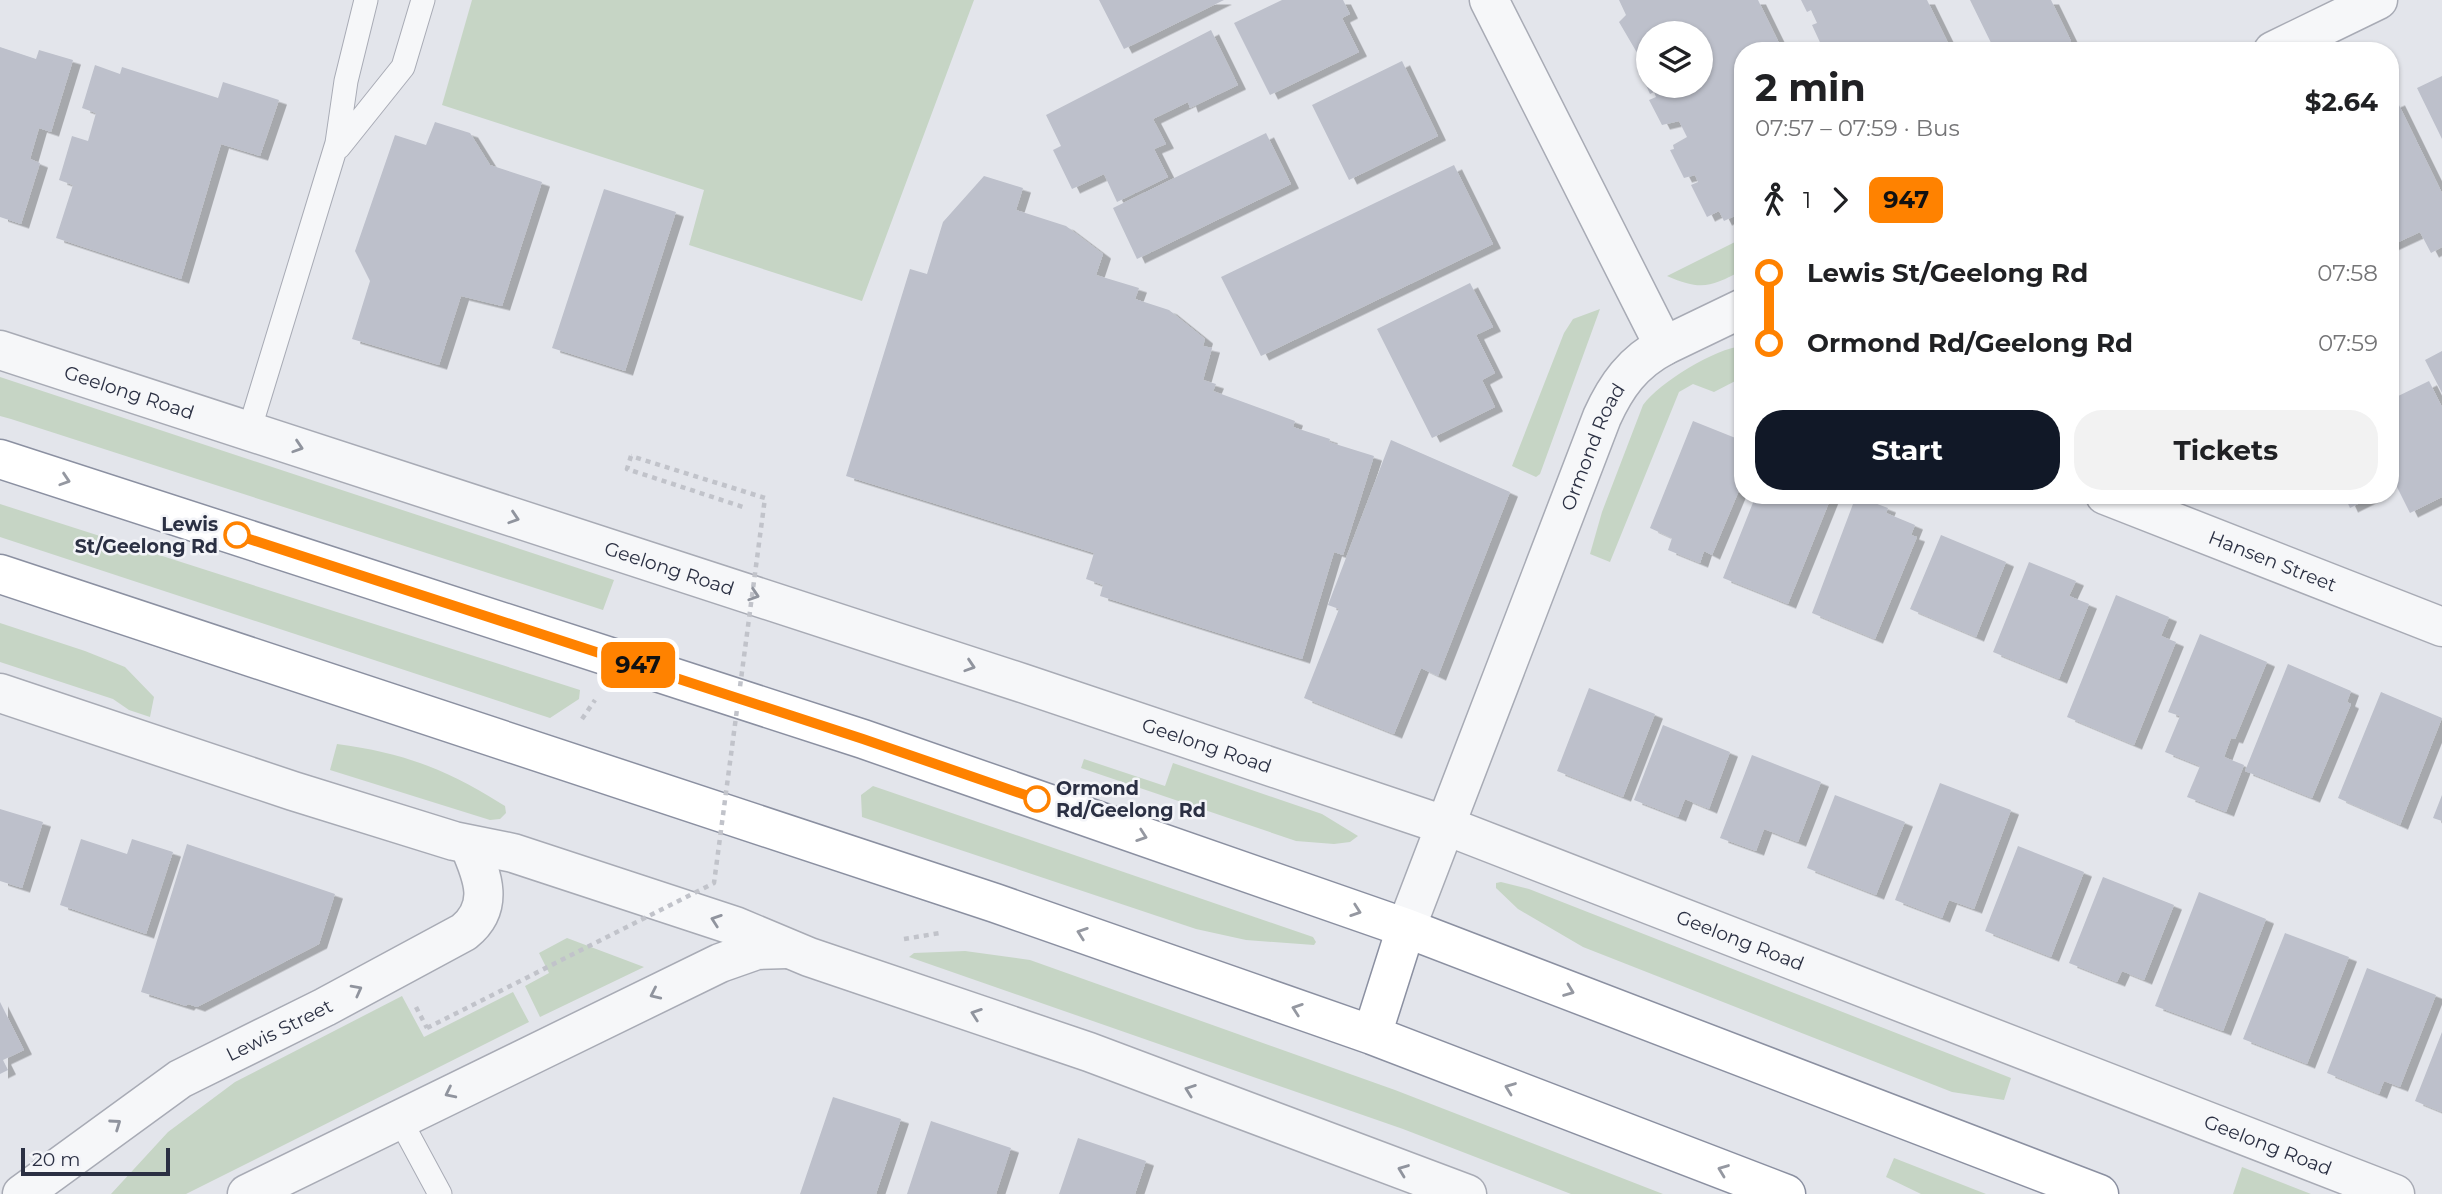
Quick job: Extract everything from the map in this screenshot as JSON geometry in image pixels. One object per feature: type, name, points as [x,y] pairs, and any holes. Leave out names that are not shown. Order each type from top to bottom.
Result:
[{"type":"highway","points":[[0,459],[863,739],[1406,928],[2098,1194]]},
{"type":"highway","points":[[0,573],[995,903],[1372,1035],[1786,1194]]},
{"type":"highway","points":[[1372,1035],[1406,928]]},
{"type":"street","points":[[1489,0],[1664,346]]},
{"type":"street","points":[[2292,42],[2378,0]]},
{"type":"street","name":"Ormond Road","points":[[1406,928],[1610,400],[1632,368],[1646,356],[1734,312]]},
{"type":"street","name":"Geelong Road","points":[[0,350],[1023,682],[1444,825],[2395,1194]]},
{"type":"street","name":"Hansen Street","points":[[2128,504],[2442,627]]},
{"type":"street","points":[[0,693],[293,791],[469,845],[505,851],[551,865],[735,926],[787,949],[1089,1052],[1467,1194]]},
{"type":"street","name":"Lewis Street","points":[[22,1194],[180,1079],[326,1007],[464,932],[478,918],[485,897],[480,870],[469,845]]},
{"type":"street","points":[[247,1194],[720,963],[757,950],[787,949]]},
{"type":"lane","points":[[248,432],[332,159],[348,72],[366,0]]},
{"type":"lane","points":[[332,159],[348,134],[403,67],[422,0]]},
{"type":"lane","points":[[400,1118],[440,1194]]},
{"type":"path","points":[[416,1006],[427,1028],[714,883],[765,498],[631,456],[627,469],[743,507]]},
{"type":"path","points":[[556,757],[622,660]]},
{"type":"green space","points":[[472,0],[974,0],[862,301],[689,245],[704,190],[442,105]]},
{"type":"green space","points":[[1734,242],[1732,276],[1714,283],[1698,285],[1667,276]]},
{"type":"green space","points":[[1600,309],[1540,474],[1536,477],[1512,466],[1564,333],[1573,319]]},
{"type":"green space","points":[[1734,348],[1734,382],[1714,392],[1693,384],[1679,392],[1610,562],[1590,554],[1602,512],[1643,405],[1674,377]]},
{"type":"green space","points":[[0,377],[614,580],[603,610],[0,416]]},
{"type":"green space","points":[[0,504],[580,690],[579,699],[550,718],[0,537]]},
{"type":"green space","points":[[0,623],[125,667],[154,697],[150,717],[129,710],[113,699],[0,662]]},
{"type":"green space","points":[[337,744],[403,757],[441,771],[505,806],[506,813],[500,819],[490,820],[330,770]]},
{"type":"green space","points":[[1084,759],[1165,786],[1173,763],[1322,814],[1358,836],[1350,842],[1334,844],[1296,841],[1081,768]]},
{"type":"green space","points":[[873,786],[1313,937],[1316,942],[1314,945],[1246,940],[1196,929],[862,817],[861,795]]},
{"type":"green space","points":[[1496,883],[1529,889],[2011,1078],[2004,1100],[1952,1092],[1583,947],[1518,909],[1496,888]]},
{"type":"green space","points":[[567,938],[644,967],[540,1017],[525,986],[549,973],[539,953]]},
{"type":"green space","points":[[965,951],[1030,960],[1395,1090],[1663,1194],[1571,1194],[1403,1129],[909,957],[914,953]]},
{"type":"green space","points":[[513,992],[529,1022],[186,1194],[111,1194],[168,1132],[235,1082],[402,996],[424,1037]]},
{"type":"green space","points":[[1894,1158],[1986,1194],[1921,1194],[1886,1177]]},
{"type":"green space","points":[[2242,1167],[2311,1194],[2233,1194]]},
{"type":"building","points":[[1099,0],[1224,0],[1124,49]]},
{"type":"building","points":[[1282,0],[1343,0],[1350,14],[1342,18],[1359,52],[1270,95],[1234,23]]},
{"type":"building","points":[[1619,0],[1758,0],[1779,42],[1734,42],[1734,216],[1724,221],[1719,211],[1707,217],[1691,185],[1698,182],[1695,175],[1684,178],[1670,150],[1674,149],[1673,145],[1687,137],[1679,121],[1662,125],[1649,100],[1713,98],[1713,21],[1636,21],[1636,51],[1619,22],[1626,15]]},
{"type":"building","points":[[1801,0],[1927,0],[1948,42],[1820,42],[1812,25],[1817,23],[1811,10],[1807,12]]},
{"type":"building","points":[[1970,0],[2051,0],[2071,41],[2069,42],[1991,42]]},
{"type":"building","points":[[1211,30],[1238,85],[1190,108],[1188,102],[1153,119],[1166,144],[1154,149],[1168,177],[1117,202],[1104,174],[1072,189],[1053,150],[1061,146],[1046,115]]},
{"type":"building","points":[[0,47],[36,59],[39,50],[73,60],[51,132],[39,128],[30,159],[40,163],[21,224],[0,217]]},
{"type":"building","points":[[1402,61],[1438,136],[1349,180],[1312,105]]},
{"type":"building","points":[[95,65],[120,74],[122,67],[218,98],[223,82],[279,100],[260,156],[221,144],[181,279],[56,238],[73,185],[59,180],[72,136],[88,141],[96,113],[82,108]]},
{"type":"building","points":[[2442,76],[2442,139],[2417,88]]},
{"type":"building","points":[[2399,105],[2442,193],[2442,247],[2431,253],[2420,232],[2399,242]]},
{"type":"building","points":[[435,122],[470,133],[490,165],[542,182],[502,306],[461,296],[439,365],[352,339],[370,281],[355,251],[395,135],[426,145]]},
{"type":"building","points":[[1266,133],[1291,184],[1137,259],[1113,208]]},
{"type":"building","points":[[1454,165],[1493,244],[1261,356],[1221,277]]},
{"type":"building","points":[[984,176],[1023,188],[1016,210],[1066,226],[1103,254],[1096,275],[1139,288],[1135,299],[1169,310],[1205,339],[1203,346],[1212,348],[1203,380],[1216,384],[1213,391],[1295,421],[1293,427],[1330,439],[1329,442],[1374,456],[1343,555],[1334,552],[1302,659],[1100,596],[1103,585],[1086,579],[1094,553],[846,476],[910,269],[927,274],[943,222]]},
{"type":"building","points":[[604,189],[676,212],[625,371],[552,348]]},
{"type":"building","points":[[1470,283],[1493,327],[1476,335],[1495,373],[1482,380],[1495,407],[1432,438],[1377,329]]},
{"type":"building","points":[[2442,351],[2442,393],[2425,360]]},
{"type":"building","points":[[2429,381],[2442,407],[2442,497],[2410,513],[2399,491],[2399,396]]},
{"type":"building","points":[[1693,421],[1734,437],[1734,502],[1712,555],[1704,551],[1700,563],[1668,550],[1672,538],[1650,528]]},
{"type":"building","points":[[1391,440],[1510,492],[1438,676],[1421,668],[1394,734],[1304,698],[1339,609],[1328,605]]},
{"type":"building","points":[[1752,504],[1828,504],[1788,604],[1723,578]]},
{"type":"building","points":[[1853,504],[1877,504],[1888,508],[1886,513],[1915,525],[1911,535],[1917,537],[1875,639],[1812,613]]},
{"type":"building","points":[[1941,535],[2006,562],[1976,637],[1910,609]]},
{"type":"building","points":[[2029,562],[2076,581],[2069,596],[2089,604],[2059,679],[1993,652]]},
{"type":"building","points":[[2116,595],[2169,617],[2161,636],[2176,642],[2134,745],[2067,717]]},
{"type":"building","points":[[2200,634],[2267,662],[2235,739],[2231,738],[2224,757],[2244,765],[2226,812],[2187,797],[2200,766],[2165,752],[2180,716],[2168,712]]},
{"type":"building","points":[[2288,664],[2351,691],[2347,702],[2351,704],[2312,798],[2245,771]]},
{"type":"building","points":[[1589,688],[1655,714],[1623,797],[1557,771]]},
{"type":"building","points":[[2381,692],[2442,718],[2400,825],[2338,798]]},
{"type":"building","points":[[1663,725],[1730,752],[1709,809],[1685,799],[1678,817],[1634,800]]},
{"type":"building","points":[[1752,755],[1821,782],[1798,842],[1764,829],[1756,851],[1720,838]]},
{"type":"building","points":[[1940,783],[2011,810],[1974,909],[1949,900],[1942,918],[1895,900]]},
{"type":"building","points":[[1835,795],[1905,822],[1876,895],[1807,868]]},
{"type":"building","points":[[2442,795],[2442,821],[2433,818]]},
{"type":"building","points":[[0,809],[43,822],[22,888],[0,881]]},
{"type":"building","points":[[81,839],[127,854],[132,839],[173,852],[146,934],[60,905]]},
{"type":"building","points":[[187,844],[335,894],[319,944],[197,1007],[141,992]]},
{"type":"building","points":[[2018,846],[2084,872],[2051,957],[1985,931]]},
{"type":"building","points":[[2103,877],[2174,905],[2144,980],[2122,971],[2117,982],[2069,963]]},
{"type":"building","points":[[2199,892],[2266,919],[2223,1031],[2155,1006]]},
{"type":"building","points":[[2285,933],[2349,957],[2307,1064],[2243,1039]]},
{"type":"building","points":[[2367,968],[2436,995],[2400,1087],[2384,1081],[2379,1094],[2327,1073]]},
{"type":"building","points":[[0,1002],[24,1050],[3,1060],[8,1070],[0,1074]]},
{"type":"building","points":[[2442,1032],[2442,1112],[2415,1101]]},
{"type":"building","points":[[833,1097],[901,1119],[876,1194],[800,1194]]},
{"type":"building","points":[[931,1121],[1011,1148],[996,1194],[907,1194]]},
{"type":"building","points":[[1078,1138],[1146,1161],[1135,1194],[1059,1194]]},
{"type":"bus line","name":"947","points":[[237,535],[863,739],[1037,799]]},
{"type":"place","name":"Lewis St/Geelong Rd","points":[[237,535]]},
{"type":"place","name":"Ormond Rd/Geelong Rd","points":[[1037,799]]}]
